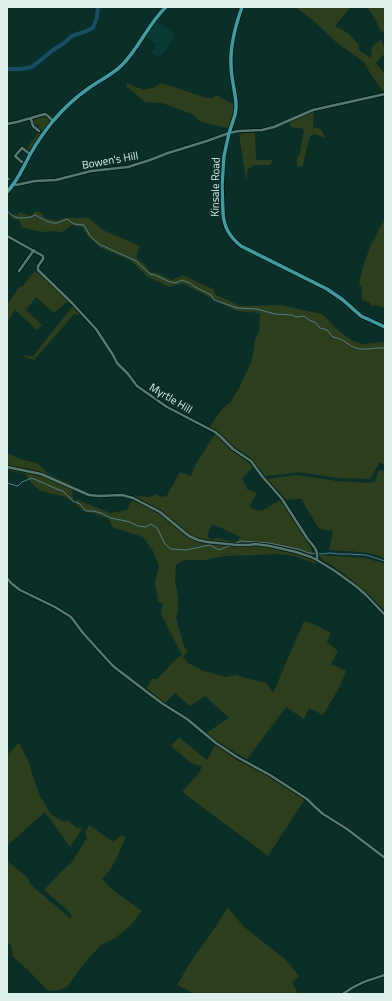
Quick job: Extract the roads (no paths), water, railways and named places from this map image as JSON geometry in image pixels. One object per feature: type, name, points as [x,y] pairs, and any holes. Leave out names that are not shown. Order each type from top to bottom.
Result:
[{"type":"main road","points":[[7,192],[20,176],[30,154],[53,120],[80,95],[114,73],[122,66],[152,23],[166,7]]},
{"type":"main road","name":"Kinsale Road","points":[[242,7],[231,54],[236,108],[224,156],[222,185],[223,219],[226,228],[230,236],[241,246],[327,289],[343,300],[361,316],[385,327]]},
{"type":"street","name":"Bowen's Hill","points":[[14,184],[56,180],[91,171],[128,167],[229,133],[265,129],[285,123],[313,110],[385,94]]},
{"type":"street","points":[[7,124],[31,119],[45,114],[53,120]]},
{"type":"street","points":[[31,119],[33,126],[38,131]]},
{"type":"street","points":[[35,128],[38,125]]},
{"type":"street","points":[[21,161],[15,156],[22,148],[30,154]]},
{"type":"street","points":[[7,236],[34,250],[19,271]]},
{"type":"street","name":"Myrtle Hill","points":[[34,250],[43,257],[38,266],[38,270],[96,329],[117,363],[137,386],[167,407],[215,432],[230,447],[250,461],[285,503],[313,545],[317,554],[317,560]]},
{"type":"street","points":[[7,467],[41,474],[89,495],[127,496],[160,512],[183,531],[202,541],[270,546],[296,552],[317,560],[361,590],[384,614]]},
{"type":"street","points":[[7,578],[20,590],[71,617],[83,633],[113,666],[147,692],[187,719],[236,757],[270,775],[307,799],[323,814],[385,858]]},
{"type":"street","points":[[343,994],[360,983],[385,975]]},
{"type":"waterway","points":[[7,69],[32,67],[72,36],[93,28],[97,17],[98,7]]},
{"type":"waterway","points":[[7,211],[17,218],[35,215],[51,223],[57,223],[67,219],[74,224],[84,225],[90,236],[99,244],[136,261],[150,274],[170,282],[176,283],[182,280],[190,283],[211,295],[214,300],[237,308],[257,309],[275,314],[292,315],[296,317],[304,316],[316,323],[320,328],[327,330],[333,337],[340,339],[356,348],[385,348]]},
{"type":"waterway","points":[[7,483],[18,486],[22,482],[32,478],[63,491],[73,501],[80,504],[86,511],[101,513],[111,518],[130,522],[138,526],[146,527],[151,524],[157,528],[165,544],[171,549],[186,550],[210,545],[219,550],[231,545]]},
{"type":"waterway","points":[[234,544],[241,541],[269,543],[298,549],[309,553],[366,555],[385,561]]}]
